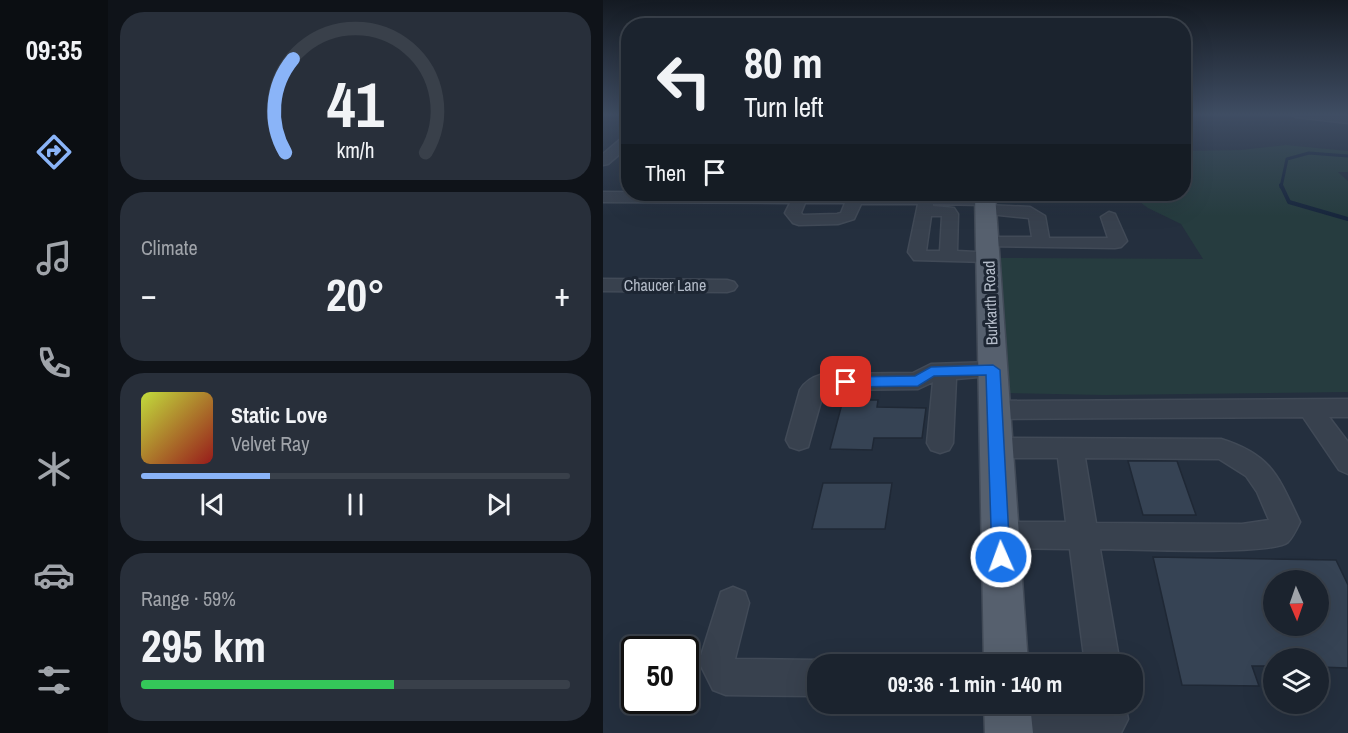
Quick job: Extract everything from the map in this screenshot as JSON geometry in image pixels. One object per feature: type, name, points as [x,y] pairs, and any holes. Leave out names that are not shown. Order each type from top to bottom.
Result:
[{"type":"main road","name":"Burkarth Road","points":[[986,201],[1006,654]]},
{"type":"street","points":[[603,161],[619,148]]},
{"type":"street","points":[[603,197],[621,197]]},
{"type":"street","points":[[799,201],[793,213],[799,220],[838,219],[848,216],[854,201]]},
{"type":"street","points":[[885,201],[925,205],[948,211],[950,214],[948,257]]},
{"type":"street","points":[[925,205],[974,201]]},
{"type":"street","points":[[990,201],[1037,216],[1041,238],[1035,243]]},
{"type":"street","points":[[925,205],[917,252],[920,256],[948,257],[1035,243],[1115,243],[1118,241],[1109,218]]},
{"type":"street","name":"Chaucer Lane","points":[[603,285],[727,286]]},
{"type":"street","points":[[799,440],[812,390],[823,382],[918,381],[931,372],[993,370]]},
{"type":"street","points":[[940,443],[945,371]]},
{"type":"street","points":[[1310,408],[1348,463]]},
{"type":"street","points":[[995,410],[1348,408]]},
{"type":"street","points":[[997,448],[1221,449],[1239,454],[1258,468],[1285,522],[1278,533],[1242,537],[1000,535]]},
{"type":"street","points":[[1070,448],[1101,654]]},
{"type":"street","points":[[733,603],[717,662],[726,677],[807,678]]},
{"type":"street","points":[[1008,718],[1109,719],[1108,714]]},
{"type":"green space","points":[[1319,148],[1348,151],[1348,172],[1338,172],[1348,181],[1348,392],[1105,395],[1008,393],[999,258],[1203,259],[1181,224],[1138,201],[1191,201],[1191,151]]},
{"type":"building","points":[[843,400],[878,400],[877,407],[926,408],[922,438],[874,438],[872,450],[830,449]]},
{"type":"building","points":[[1128,461],[1177,461],[1196,515],[1143,515]]},
{"type":"building","points":[[823,483],[892,483],[885,529],[812,529]]},
{"type":"building","points":[[1153,557],[1336,560],[1348,585],[1348,668],[1329,667],[1329,648],[1263,648],[1263,666],[1252,666],[1259,686],[1182,685]]},
{"type":"waterway","points":[[1281,186],[1287,159],[1309,153],[1348,156]]},
{"type":"waterway","points":[[1281,186],[1289,202],[1348,219]]},
{"type":"route","points":[[846,382],[918,381],[931,372],[993,370],[1001,557]]}]
